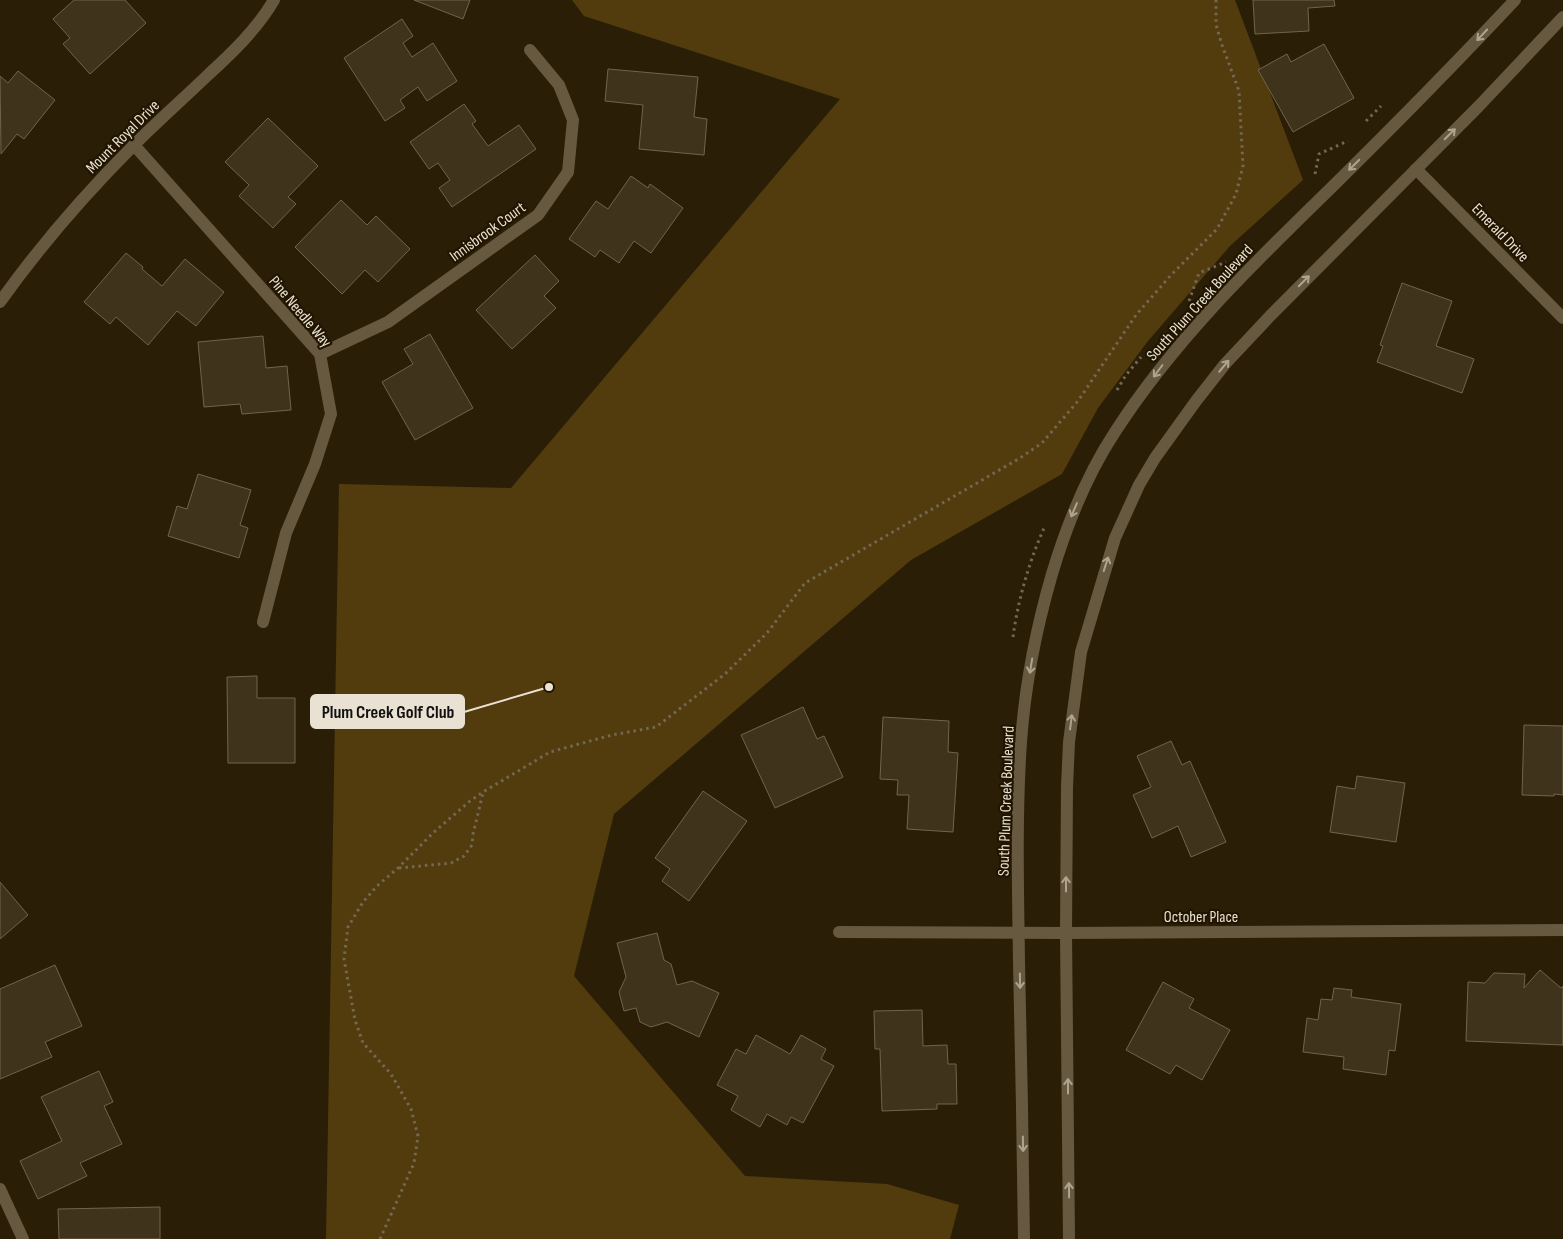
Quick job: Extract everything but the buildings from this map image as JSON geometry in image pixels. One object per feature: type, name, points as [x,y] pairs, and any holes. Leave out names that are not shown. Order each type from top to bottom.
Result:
[{"type":"street","name":"Mount Royal Drive","points":[[0,302],[52,233],[134,145],[233,52],[253,30],[274,0]]},
{"type":"street","name":"South Plum Creek Boulevard","points":[[1024,1239],[1018,785],[1021,738],[1034,642],[1069,521],[1097,462],[1114,432],[1189,333],[1235,282],[1403,117],[1516,0]]},
{"type":"street","points":[[1069,1239],[1066,933],[1069,742],[1081,652],[1115,538],[1127,510],[1155,458],[1196,401],[1226,364],[1270,316],[1478,107],[1563,17]]},
{"type":"street","name":"Innisbrook Court","points":[[320,354],[388,322],[538,215],[568,172],[573,120],[558,85],[530,50]]},
{"type":"street","name":"Pine Needle Way","points":[[134,145],[320,354],[331,414],[315,464],[286,533],[263,622]]},
{"type":"street","name":"Emerald Drive","points":[[1416,169],[1563,318]]},
{"type":"street","name":"October Place","points":[[839,932],[1066,933],[1563,930]]},
{"type":"street","points":[[0,1189],[23,1239]]},
{"type":"path","points":[[380,1239],[414,1163],[418,1136],[411,1109],[391,1074],[363,1043],[355,1020],[344,960],[348,927],[363,902],[377,886],[433,833],[483,792],[550,752],[612,735],[656,727],[725,674],[767,633],[805,583],[1020,458],[1042,443],[1078,401],[1136,315],[1171,275],[1217,229],[1236,194],[1242,166],[1240,92],[1216,25],[1216,0]]},
{"type":"path","points":[[398,868],[450,863],[464,856],[472,845],[483,792]]},
{"type":"shaded area","points":[[572,0],[1235,0],[1303,180],[1230,246],[1148,341],[1098,408],[1062,474],[911,560],[614,814],[574,976],[745,1176],[887,1184],[959,1205],[950,1239],[326,1239],[339,484],[511,488],[840,99],[584,16]]},
{"type":"place","name":"Plum Creek Golf Club","points":[[549,687]]}]
